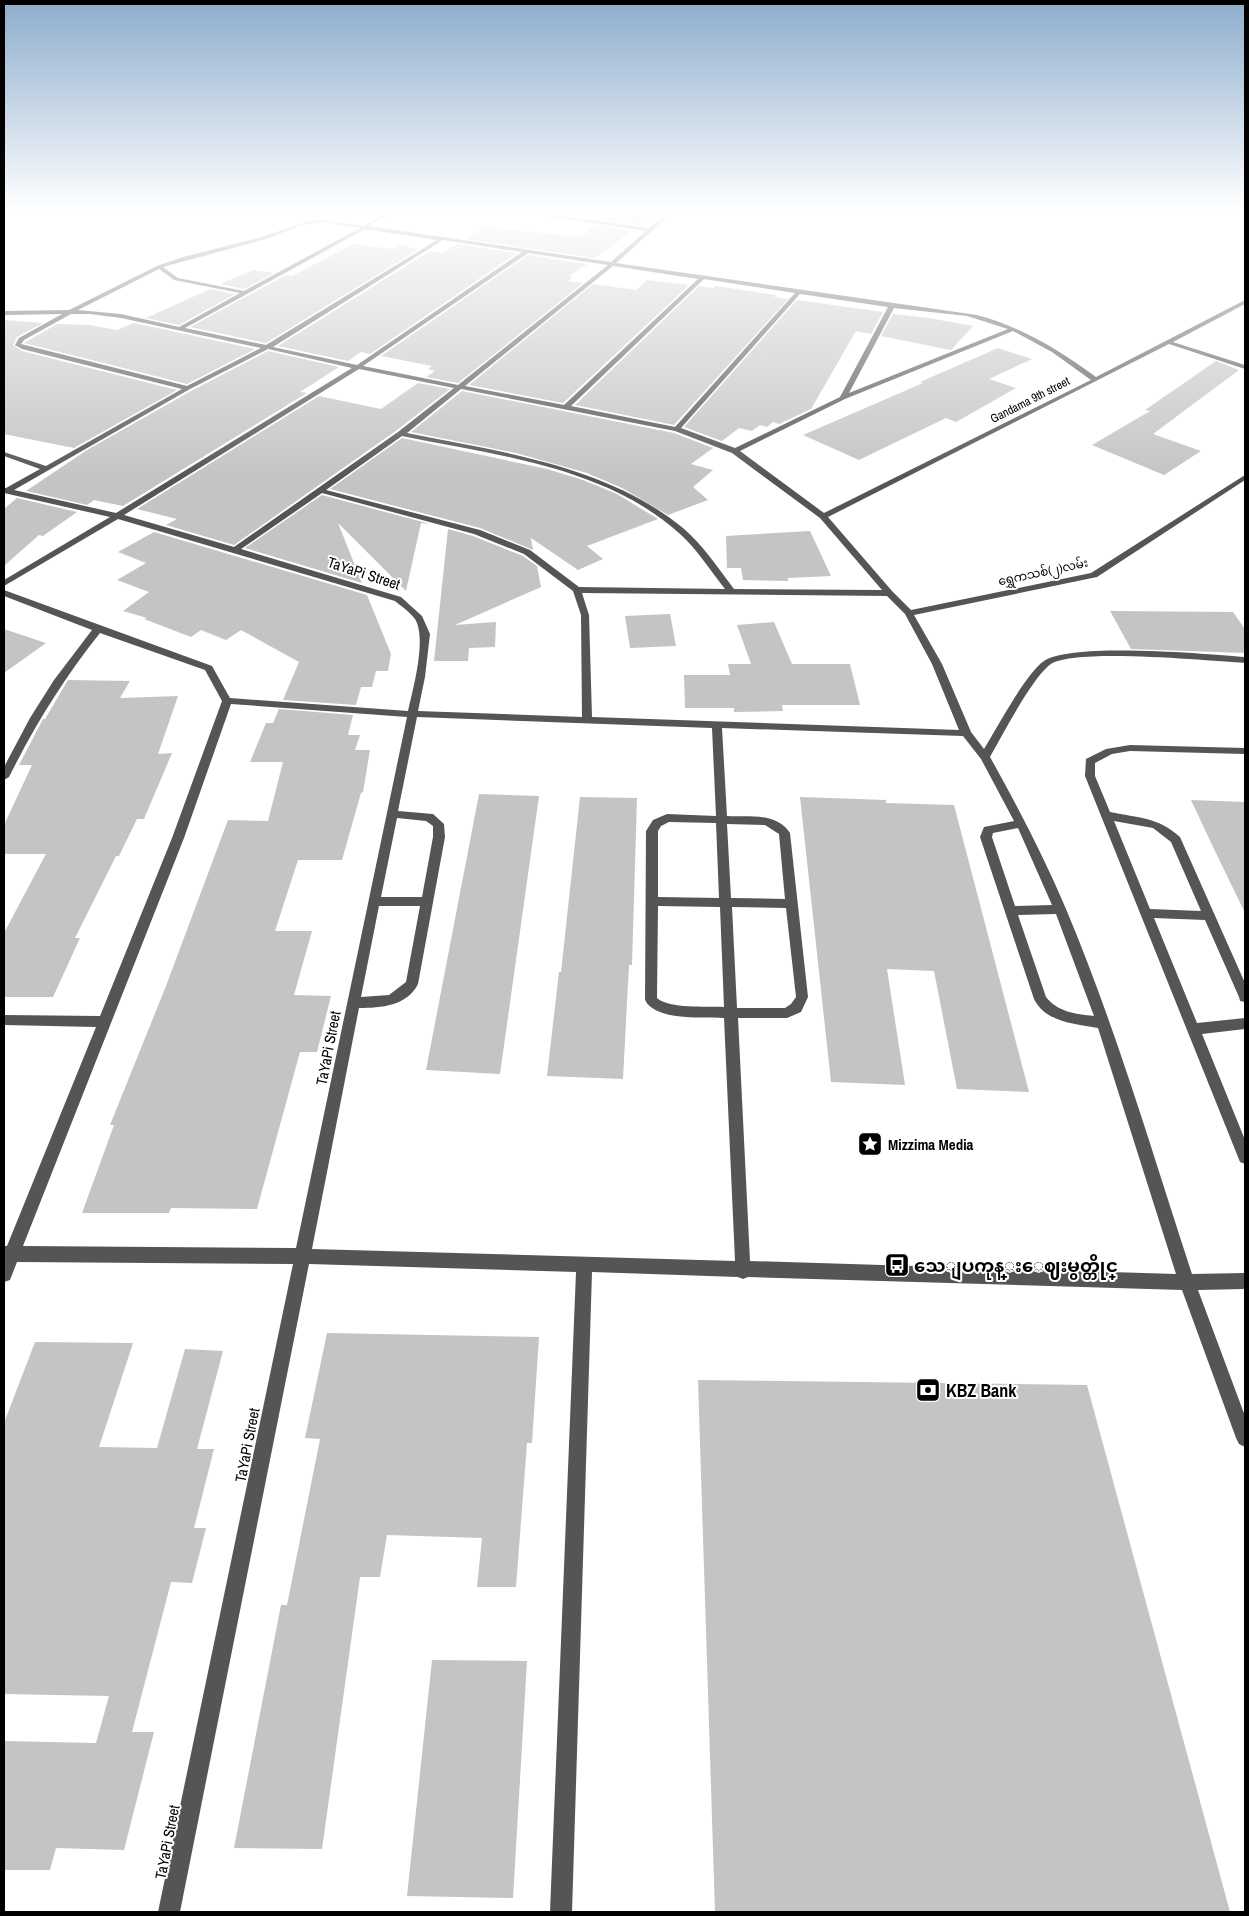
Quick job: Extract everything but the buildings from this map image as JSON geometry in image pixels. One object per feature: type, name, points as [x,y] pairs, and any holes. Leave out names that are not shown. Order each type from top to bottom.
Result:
[{"type":"street","points":[[96,300],[34,331],[21,339],[18,345],[188,388]]},
{"type":"street","points":[[181,328],[232,300]]},
{"type":"street","points":[[6,490],[188,388],[268,347],[343,300]]},
{"type":"street","points":[[4,583],[117,516],[358,367],[455,300]]},
{"type":"street","points":[[235,550],[401,434],[566,300]]},
{"type":"street","points":[[566,407],[678,300]]},
{"type":"street","points":[[677,429],[792,300]]},
{"type":"street","points":[[855,300],[977,317],[1012,329],[1066,357],[1096,380]]},
{"type":"street","name":"Gandama 9th street","points":[[823,516],[1096,380],[1245,302]]},
{"type":"street","points":[[843,398],[892,306]]},
{"type":"street","points":[[4,313],[74,312],[121,316],[358,367],[677,429],[735,451],[823,516],[909,613],[937,664],[966,733],[985,757],[1021,823],[1060,909],[1102,1023],[1187,1282],[1245,1438]]},
{"type":"street","points":[[735,451],[843,398],[1012,329]]},
{"type":"street","points":[[1167,342],[1245,367]]},
{"type":"street","points":[[401,434],[579,474],[647,505],[681,531],[732,592]]},
{"type":"street","points":[[4,454],[45,468]]},
{"type":"street","name":"ရွှေကသစ်(၂)လမ်း","points":[[909,613],[1094,575],[1245,477]]},
{"type":"street","name":"TaYaPi Street","points":[[6,490],[117,516],[398,599],[419,618],[424,634],[420,677],[169,1912]]},
{"type":"street","points":[[319,490],[477,532],[527,552],[577,590],[585,615],[587,720]]},
{"type":"street","points":[[577,590],[890,593]]},
{"type":"street","points":[[4,592],[98,629],[209,668],[227,701],[178,838],[8,1254],[4,1274]]},
{"type":"street","points":[[4,777],[28,728],[68,664],[98,629]]},
{"type":"street","points":[[985,757],[1032,681],[1048,662],[1080,655],[1245,660]]},
{"type":"street","points":[[227,701],[411,714],[717,726],[966,733]]},
{"type":"street","points":[[717,726],[743,1270]]},
{"type":"street","points":[[1245,751],[1130,748],[1110,751],[1090,760],[1090,776],[1104,815],[1245,1157]]},
{"type":"street","points":[[353,1003],[389,1001],[403,995],[412,984],[439,838],[438,824],[429,817],[391,814]]},
{"type":"street","points":[[1104,815],[1156,825],[1164,828],[1176,840],[1245,997]]},
{"type":"street","points":[[668,818],[721,819],[767,821],[777,826],[784,833],[802,997],[796,1008],[787,1013],[730,1013],[671,1010],[658,1007],[651,1000],[652,901],[652,831],[657,823],[668,818]]},
{"type":"street","points":[[1021,823],[988,830],[986,837],[1040,999],[1046,1008],[1062,1016],[1102,1023]]},
{"type":"street","points":[[374,902],[427,901]]},
{"type":"street","points":[[652,901],[792,904]]},
{"type":"street","points":[[1011,911],[1060,909]]},
{"type":"street","points":[[1145,914],[1210,916]]},
{"type":"street","points":[[4,1020],[104,1022]]},
{"type":"street","points":[[1193,1029],[1241,1025],[1245,1023]]},
{"type":"street","points":[[8,1254],[302,1256],[1187,1282],[1245,1281]]},
{"type":"street","points":[[561,1912],[584,1264]]},
{"type":"place","name":"Mizzima Media","points":[[870,1144]]},
{"type":"place","name":"သေျပကုန္းေဈးမွတ္တိုင္","points":[[897,1265]]},
{"type":"place","name":"KBZ Bank","points":[[928,1390]]}]
